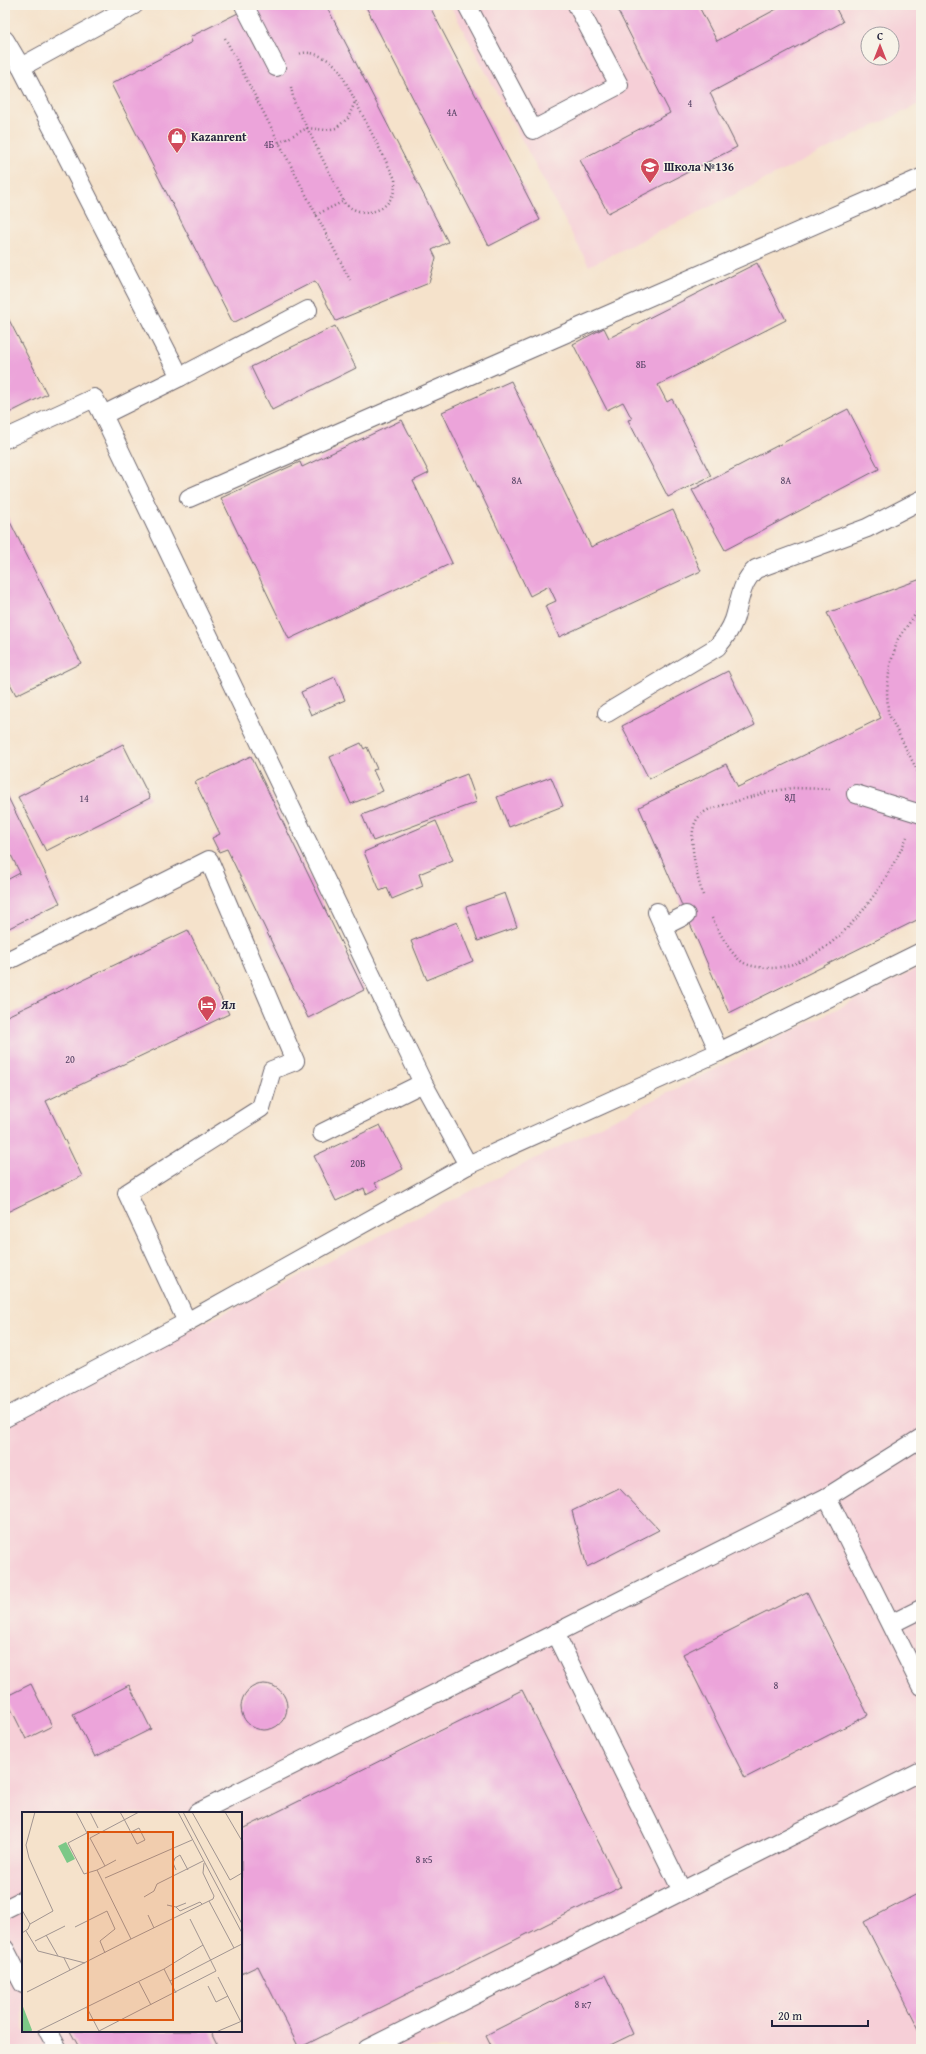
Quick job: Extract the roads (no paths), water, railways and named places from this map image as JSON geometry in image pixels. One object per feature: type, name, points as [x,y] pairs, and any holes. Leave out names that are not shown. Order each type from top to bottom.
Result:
[{"type":"lane","points":[[21,67],[134,5]]},
{"type":"lane","points":[[244,5],[276,67]]},
{"type":"lane","points":[[467,5],[533,130],[619,85],[577,5]]},
{"type":"lane","points":[[5,40],[21,67],[180,376]]},
{"type":"lane","points":[[189,498],[921,178]]},
{"type":"lane","points":[[103,416],[308,310]]},
{"type":"lane","points":[[5,438],[94,398],[423,1083],[468,1165]]},
{"type":"lane","points":[[607,713],[716,647],[726,635],[733,621],[743,587],[749,576],[756,569],[866,528],[921,500]]},
{"type":"lane","points":[[856,794],[920,814]]},
{"type":"lane","points":[[5,962],[209,860],[295,1061],[272,1070],[260,1108],[127,1193],[187,1322]]},
{"type":"lane","points":[[686,916],[660,919],[719,1052]]},
{"type":"lane","points":[[5,1418],[187,1322],[468,1165],[719,1052],[921,952]]},
{"type":"lane","points":[[322,1133],[423,1083]]},
{"type":"lane","points":[[199,1812],[827,1497],[921,1438]]},
{"type":"lane","points":[[827,1497],[921,1686]]},
{"type":"lane","points":[[891,1624],[921,1609]]},
{"type":"lane","points":[[554,1633],[682,1891]]},
{"type":"lane","points":[[367,2049],[921,1771]]},
{"type":"lane","points":[[5,1909],[22,1900]]},
{"type":"lane","points":[[5,1949],[22,1982]]},
{"type":"lane","points":[[49,2032],[58,2049]]},
{"type":"place","name":"Kazanrent","points":[[177,154]]},
{"type":"place","name":"Школа №136","points":[[650,184]]},
{"type":"place","name":"Ял","points":[[207,1022]]}]
